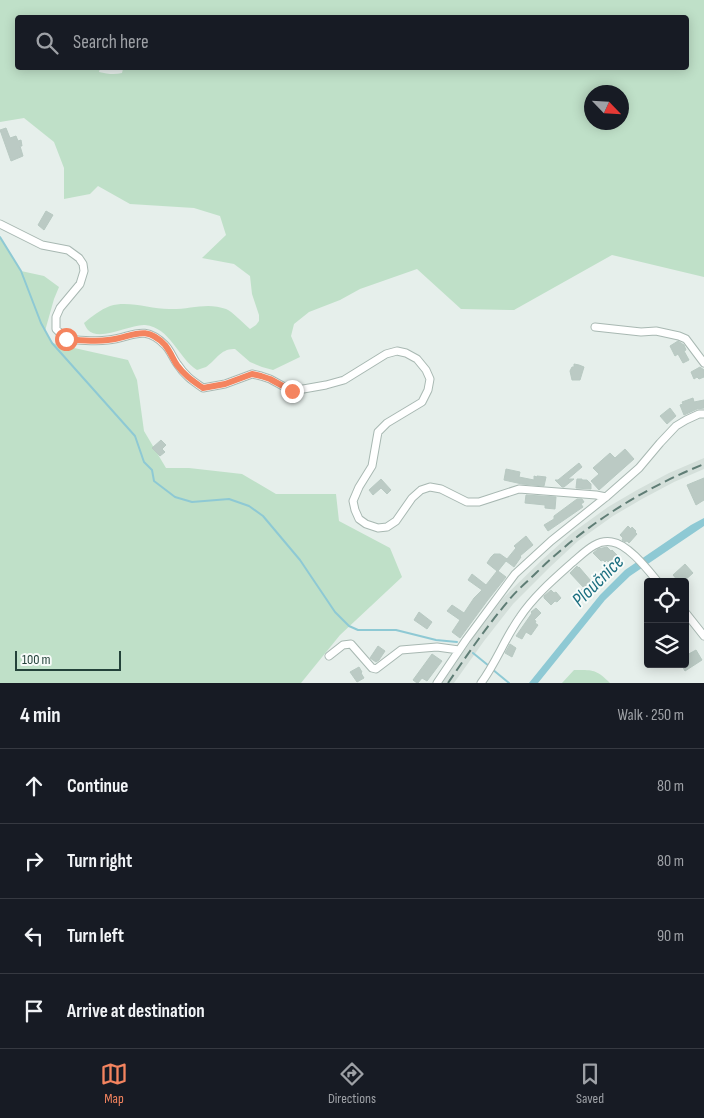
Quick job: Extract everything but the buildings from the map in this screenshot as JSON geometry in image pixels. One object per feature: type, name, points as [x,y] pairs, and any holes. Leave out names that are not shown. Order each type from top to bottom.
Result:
[{"type":"street","points":[[0,224],[42,245],[68,250],[79,258],[83,264],[84,271],[80,284],[60,308],[56,317],[56,329],[66,339],[109,340],[132,334],[146,333],[157,338],[167,347],[177,365],[187,377],[203,388],[225,384],[252,374],[270,379],[292,391],[344,380],[386,354],[397,351],[417,359],[426,370],[430,379],[428,390],[422,402],[387,423],[378,432],[372,466],[353,501],[359,519],[366,524],[378,528],[387,527],[396,521],[412,498],[421,490],[430,487],[441,489],[467,502],[479,502],[519,489],[606,497]]},
{"type":"street","points":[[595,327],[641,332],[656,331],[679,336],[686,340],[704,363]]},
{"type":"street","points":[[437,683],[458,650],[516,574],[551,541],[639,468],[676,426],[699,414],[704,414]]},
{"type":"street","points":[[481,683],[512,629],[531,602],[542,590],[596,544],[611,541],[624,546],[655,578]]},
{"type":"street","points":[[689,617],[704,636]]},
{"type":"street","points":[[329,656],[343,645],[351,644],[372,668],[376,668],[401,650],[436,647],[458,650]]},
{"type":"shaded area","points":[[704,458],[704,469],[642,499],[613,516],[578,541],[513,604],[454,683],[442,683],[504,597],[572,533],[608,507],[637,490],[669,473]]},
{"type":"green space","points":[[0,0],[704,0],[704,277],[612,255],[514,310],[461,309],[417,269],[360,289],[340,300],[309,312],[294,324],[291,336],[300,357],[273,370],[250,362],[235,349],[230,349],[222,352],[206,367],[197,370],[190,365],[168,337],[154,327],[139,325],[100,334],[88,330],[84,323],[96,313],[110,306],[125,304],[164,309],[213,306],[231,312],[250,329],[256,325],[259,321],[259,315],[252,294],[250,276],[234,264],[202,258],[226,235],[220,216],[194,208],[130,204],[98,186],[90,194],[64,199],[64,168],[54,142],[24,118],[0,122]]},
{"type":"green space","points":[[0,238],[21,271],[44,276],[59,287],[45,331],[52,343],[128,360],[137,380],[144,431],[166,468],[189,468],[242,474],[276,494],[336,494],[339,521],[390,548],[402,577],[340,635],[301,683],[0,683]]},
{"type":"green space","points":[[574,670],[594,671],[610,683],[562,683]]},
{"type":"water","points":[[704,518],[704,526],[630,576],[605,600],[538,683],[529,683],[600,595],[625,570]]},
{"type":"waterway","points":[[0,237],[21,271],[41,323],[52,343],[135,436],[144,462],[152,470],[154,481],[175,497],[192,502],[229,499],[249,506],[263,516],[300,560],[335,612],[349,626],[358,630],[396,630],[436,640],[457,642]]},
{"type":"waterway","points":[[473,653],[489,666]]},
{"type":"waterway","points":[[492,669],[509,683]]},
{"type":"railway","points":[[448,683],[485,630],[509,600],[574,539],[614,510],[636,497],[704,464]]},
{"type":"route","points":[[66,339],[109,340],[132,334],[146,333],[157,338],[167,347],[177,365],[187,377],[203,388],[225,384],[252,374],[270,379],[292,391]]},
{"type":"water label","name":"Ploučnice","points":[[598,581]]}]
